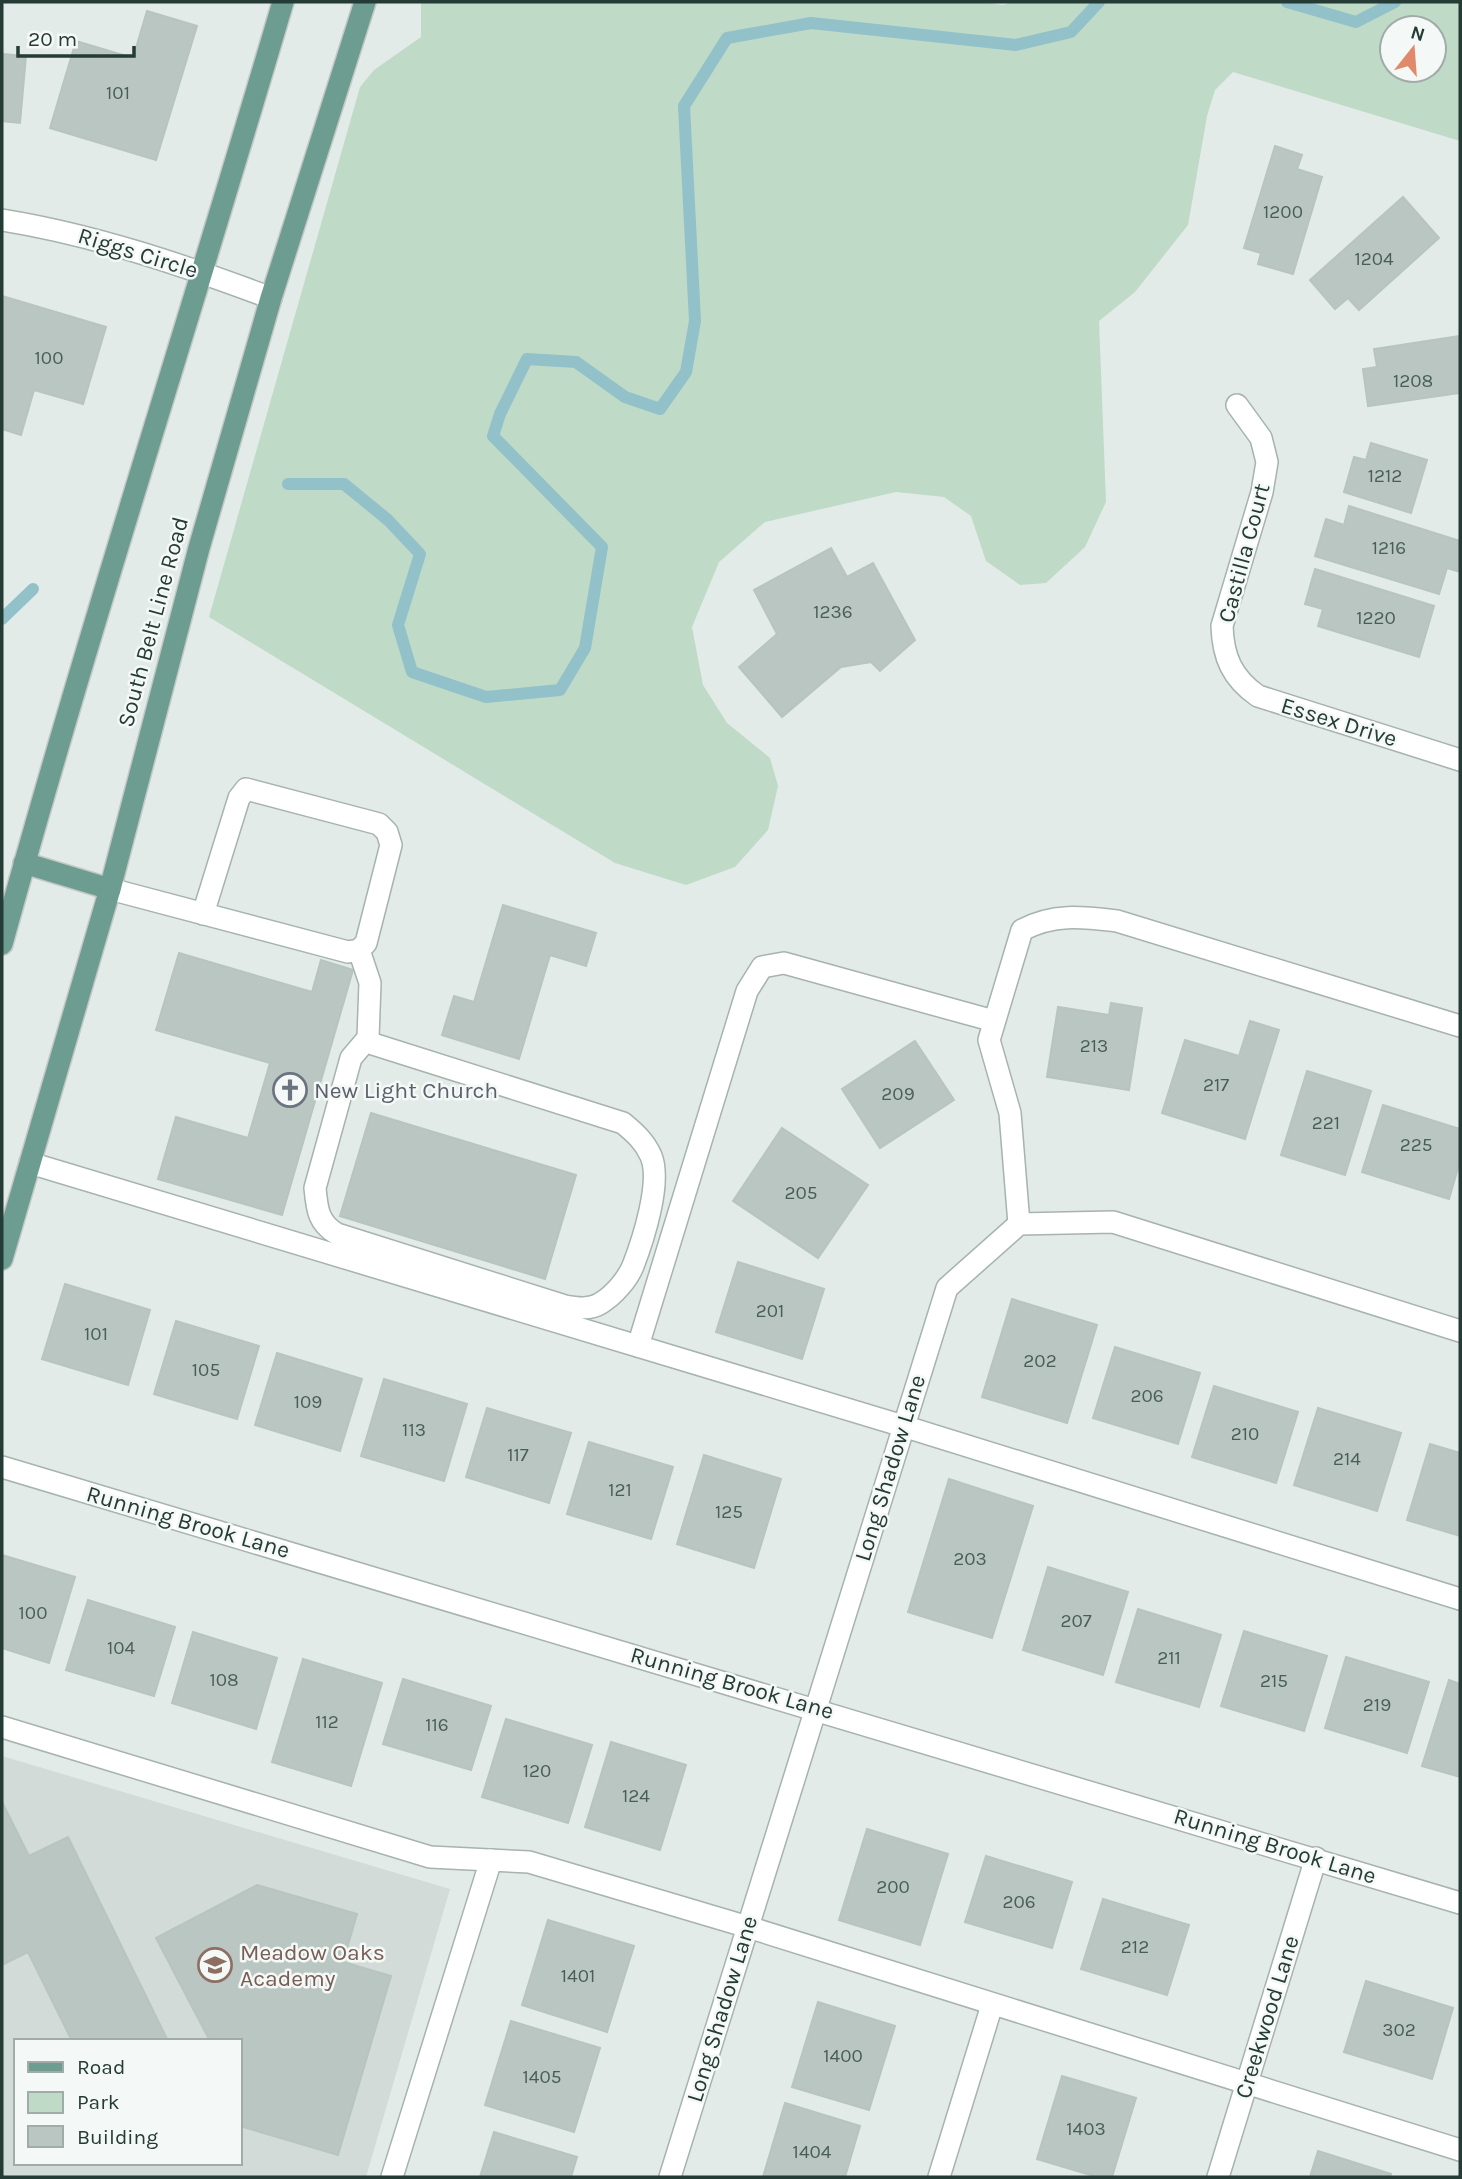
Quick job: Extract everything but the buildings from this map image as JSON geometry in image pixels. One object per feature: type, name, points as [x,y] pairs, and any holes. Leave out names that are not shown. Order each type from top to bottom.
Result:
[{"type":"main road","points":[[2,944],[64,722],[204,272],[283,2]]},
{"type":"main road","name":"South Belt Line Road","points":[[2,1259],[110,889],[199,548],[271,298],[365,2]]},
{"type":"main road","points":[[24,863],[110,889]]},
{"type":"street","name":"Riggs Circle","points":[[2,220],[68,231],[204,272],[271,298]]},
{"type":"street","name":"Castilla Court","points":[[1230,667],[1223,647],[1222,626],[1262,492],[1267,462],[1261,438],[1237,405]]},
{"type":"street","name":"Essex Drive","points":[[1230,667],[1240,684],[1258,696],[1460,760]]},
{"type":"street","points":[[110,889],[203,914],[348,952],[359,950],[366,943],[391,845],[387,832],[379,824],[246,789],[239,797],[203,914]]},
{"type":"street","points":[[1460,1026],[1117,921],[1085,918],[1042,919],[1022,930],[989,1040],[1010,1114],[1019,1224],[1112,1222],[1460,1331]]},
{"type":"street","points":[[359,950],[370,983],[368,1038],[351,1058],[315,1188],[317,1210],[324,1227],[337,1234],[565,1306],[583,1308],[600,1304],[618,1289],[632,1268],[654,1192],[652,1157],[638,1136],[623,1124],[373,1044],[368,1038]]},
{"type":"street","points":[[638,1346],[747,992],[762,967],[784,963],[994,1021]]},
{"type":"street","points":[[30,1163],[903,1426],[1460,1599]]},
{"type":"street","name":"Long Shadow Lane","points":[[670,2177],[947,1288],[1019,1224]]},
{"type":"street","name":"Running Brook Lane","points":[[2,1467],[1460,1903]]},
{"type":"street","points":[[2,1727],[430,1857],[529,1862],[748,1927],[1460,2150]]},
{"type":"street","name":"Creekwood Lane","points":[[1218,2177],[1316,1858]]},
{"type":"street","points":[[392,2177],[491,1860]]},
{"type":"street","points":[[939,2177],[992,2005]]},
{"type":"shaded area","name":"Meadow Oaks Academy","points":[[2,1756],[450,1889],[366,2177],[2,2177]]},
{"type":"green space","points":[[421,2],[982,2],[1003,5],[1012,2],[1460,2],[1460,141],[1233,72],[1215,90],[1207,116],[1188,225],[1135,292],[1099,321],[1106,502],[1085,547],[1046,583],[1020,585],[986,561],[971,516],[944,497],[896,492],[765,522],[719,562],[692,627],[703,685],[727,723],[770,758],[778,786],[768,830],[735,867],[686,885],[615,863],[209,617],[360,87],[374,70],[421,37]]},
{"type":"waterway","points":[[288,484],[344,484],[388,520],[420,554],[398,625],[412,672],[486,697],[560,690],[585,648],[602,547],[493,436],[500,414],[527,359],[576,362],[625,397],[660,409],[686,372],[695,321],[684,106],[727,38],[811,23],[1016,45],[1071,32],[1099,2]]},
{"type":"waterway","points":[[1287,2],[1356,22],[1395,2]]},
{"type":"waterway","points":[[2,619],[33,589]]},
{"type":"place","name":"New Light Church","points":[[290,1090]]},
{"type":"place","name":"Meadow Oaks Academy","points":[[215,1965]]}]
